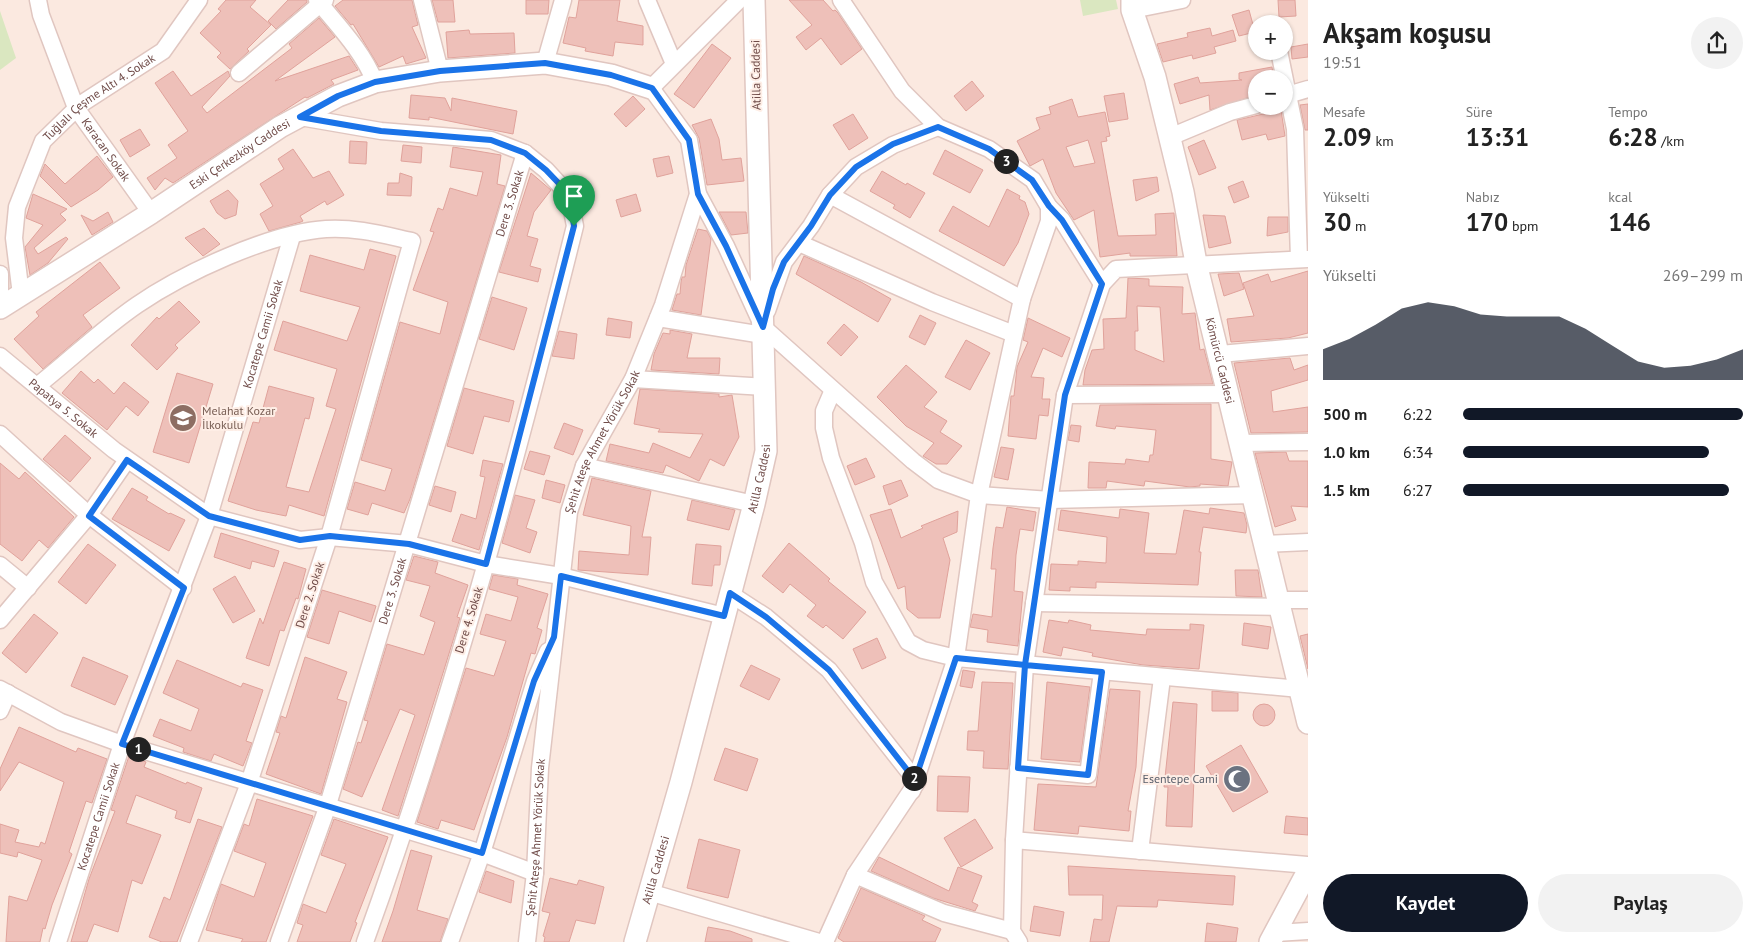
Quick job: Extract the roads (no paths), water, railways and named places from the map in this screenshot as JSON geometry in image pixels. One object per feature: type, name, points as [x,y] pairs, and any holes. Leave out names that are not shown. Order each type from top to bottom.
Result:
[{"type":"street","name":"Karacan Sokak","points":[[38,0],[41,15],[76,108],[151,213]]},
{"type":"street","name":"Tuğlalı Çeşme Altı 4. Sokak","points":[[21,295],[14,238],[17,207],[43,141],[76,108],[163,51],[199,0]]},
{"type":"street","points":[[422,0],[440,71]]},
{"type":"street","points":[[545,63],[563,0]]},
{"type":"street","points":[[647,0],[674,64]]},
{"type":"street","points":[[652,88],[739,0]]},
{"type":"street","name":"Atilla Caddesi","points":[[635,942],[681,782],[754,504],[766,451],[766,388],[754,0]]},
{"type":"street","points":[[841,0],[902,91],[938,127],[989,149],[1032,180],[1049,206],[1062,220],[1102,284]]},
{"type":"street","points":[[1132,5],[1182,0]]},
{"type":"street","points":[[239,73],[321,1],[348,36],[370,69],[375,82]]},
{"type":"street","name":"Kömürcü Caddesi","points":[[1132,5],[1155,77],[1170,137],[1183,192],[1196,263],[1220,354],[1308,723]]},
{"type":"street","name":"Eski Çerkezköy Caddesi","points":[[0,308],[151,213],[280,127],[338,96],[375,82],[440,71],[545,63],[611,75],[652,88]]},
{"type":"street","name":"Şehit Ateşe Ahmet Yörük Sokak","points":[[527,942],[535,873],[540,768],[569,512],[584,466],[634,379],[658,318],[698,194],[689,140],[652,88]]},
{"type":"street","points":[[1293,94],[1308,89]]},
{"type":"street","points":[[1170,137],[1230,112],[1248,107]]},
{"type":"street","points":[[855,875],[944,913],[1016,936],[1014,840],[1025,665],[1065,395],[1102,284],[1116,269],[1196,263],[1304,259],[1294,129],[1290,115]]},
{"type":"street","name":"Dere 4. Sokak","points":[[300,117],[381,131],[491,140],[525,153],[546,170],[569,194],[574,226],[486,564],[406,830],[364,942]]},
{"type":"street","points":[[763,331],[773,289],[784,262],[830,195],[856,167],[893,144],[938,127]]},
{"type":"street","name":"Dere 3. Sokak","points":[[279,942],[327,808],[409,544],[525,153]]},
{"type":"street","points":[[698,194],[726,246],[763,331],[913,461],[938,480],[979,495],[1050,500],[1254,495]]},
{"type":"street","points":[[830,195],[1022,299]]},
{"type":"street","points":[[825,942],[855,875],[913,785],[956,658],[979,495],[1022,299],[1049,222],[1049,206]]},
{"type":"street","name":"Dere 2. Sokak","points":[[189,942],[249,783],[330,536],[412,241],[352,229],[325,229],[292,236]]},
{"type":"street","points":[[36,386],[137,306],[173,284],[264,242],[292,236]]},
{"type":"street","name":"Kocatepe Camii Sokak","points":[[58,942],[122,744],[184,588],[209,516],[292,236]]},
{"type":"street","points":[[798,243],[932,302],[1014,334]]},
{"type":"street","points":[[0,274],[0,292]]},
{"type":"street","points":[[658,318],[763,331]]},
{"type":"street","points":[[1220,354],[1308,346]]},
{"type":"street","name":"Papatya 5. Sokak","points":[[0,356],[127,460],[209,516],[300,540],[330,536],[409,544],[486,564],[561,576],[724,616]]},
{"type":"street","points":[[634,379],[766,388]]},
{"type":"street","points":[[833,390],[824,411],[824,428],[831,458],[863,543],[874,582],[908,642],[923,650],[956,658],[1300,689]]},
{"type":"street","points":[[1065,395],[1229,394]]},
{"type":"street","points":[[0,434],[89,516],[184,588]]},
{"type":"street","points":[[1241,443],[1308,442]]},
{"type":"street","points":[[0,620],[89,516],[127,460]]},
{"type":"street","points":[[584,466],[754,504]]},
{"type":"street","points":[[1265,544],[1308,542]]},
{"type":"street","points":[[0,565],[28,588]]},
{"type":"street","points":[[730,593],[766,617],[829,670],[913,785]]},
{"type":"street","points":[[1034,604],[1280,604],[1308,600]]},
{"type":"street","points":[[450,942],[482,853],[534,681],[554,637]]},
{"type":"street","points":[[1018,768],[1088,775],[1102,672]]},
{"type":"street","points":[[1140,851],[1162,678]]},
{"type":"street","points":[[0,711],[4,691],[61,722],[122,744],[327,808],[482,853],[535,873]]},
{"type":"street","points":[[1014,840],[1308,865]]},
{"type":"street","points":[[1273,937],[1308,871]]},
{"type":"street","points":[[649,892],[819,942]]},
{"type":"street","points":[[1273,937],[1308,931]]},
{"type":"place","name":"Melahat Kozar İlkokulu","points":[[183,418]]},
{"type":"place","name":"Esentepe Cami","points":[[1237,779]]}]
